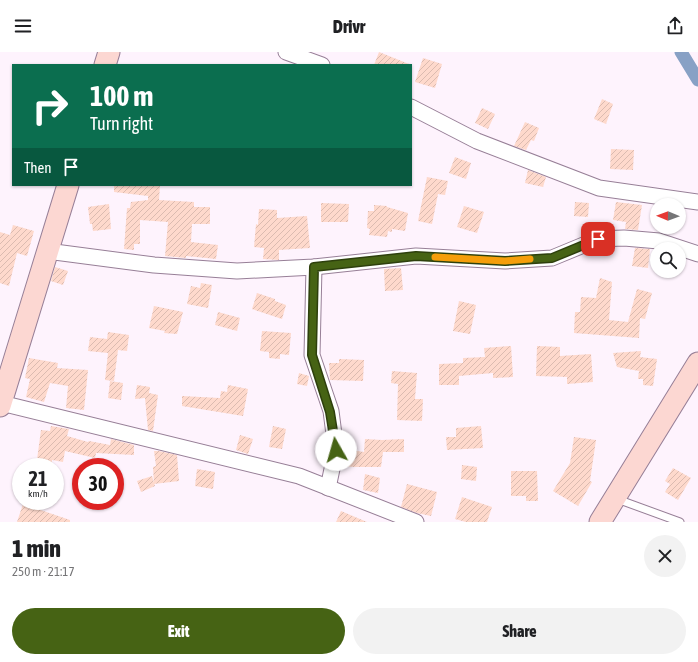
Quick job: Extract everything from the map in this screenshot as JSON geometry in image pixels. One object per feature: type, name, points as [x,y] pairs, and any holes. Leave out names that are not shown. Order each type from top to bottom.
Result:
[{"type":"main road","points":[[105,64],[109,52]]},
{"type":"main road","points":[[0,404],[68,186]]},
{"type":"main road","points":[[600,522],[698,363]]},
{"type":"street","points":[[286,52],[319,64]]},
{"type":"street","points":[[412,108],[477,141],[599,188],[698,202]]},
{"type":"street","points":[[47,251],[154,265],[237,271],[314,267],[416,256],[505,261],[552,258],[598,239],[624,238],[659,241],[698,254]]},
{"type":"street","points":[[314,267],[312,355],[330,412],[336,450],[328,488]]},
{"type":"street","points":[[0,404],[299,476],[416,522]]},
{"type":"lane","points":[[615,498],[680,522]]},
{"type":"building","points":[[379,52],[409,64],[374,64]]},
{"type":"building","points":[[423,58],[442,64],[435,88],[415,82]]},
{"type":"building","points":[[602,99],[613,104],[606,124],[594,119]]},
{"type":"building","points":[[482,108],[495,114],[488,129],[475,123]]},
{"type":"building","points":[[525,122],[539,128],[534,141],[531,140],[526,150],[514,146]]},
{"type":"building","points":[[611,149],[634,150],[633,170],[610,169]]},
{"type":"building","points":[[455,157],[471,163],[466,179],[449,173]]},
{"type":"building","points":[[528,170],[546,177],[543,187],[525,183]]},
{"type":"building","points":[[427,177],[448,181],[445,195],[438,194],[432,224],[418,221]]},
{"type":"building","points":[[114,186],[160,186],[159,200],[194,202],[194,207],[210,207],[210,224],[192,224],[191,242],[218,245],[216,259],[186,256],[186,258],[165,256],[168,222],[140,220],[140,244],[134,244],[134,250],[124,249],[127,208],[130,208],[131,202],[148,200],[148,196],[114,192]]},
{"type":"building","points":[[575,202],[589,203],[588,217],[574,216]]},
{"type":"building","points":[[616,202],[642,205],[638,230],[625,229],[626,222],[613,220]]},
{"type":"building","points":[[321,203],[349,204],[348,222],[321,222]]},
{"type":"building","points":[[109,204],[111,229],[93,231],[92,224],[90,224],[88,207]]},
{"type":"building","points":[[374,205],[387,206],[408,213],[405,231],[392,229],[392,232],[388,231],[387,237],[369,235],[370,229],[367,228],[368,211],[374,211]]},
{"type":"building","points":[[464,206],[484,212],[477,233],[457,227]]},
{"type":"building","points":[[259,209],[277,210],[277,218],[307,216],[310,248],[279,250],[279,260],[263,259],[264,248],[254,247]]},
{"type":"building","points":[[13,225],[34,231],[27,256],[17,253],[9,286],[0,283],[0,232],[10,235]]},
{"type":"building","points":[[635,248],[650,249],[648,268],[632,266]]},
{"type":"building","points":[[55,267],[68,271],[63,285],[51,281]]},
{"type":"building","points":[[401,268],[403,290],[385,291],[384,269]]},
{"type":"building","points":[[600,278],[612,282],[609,320],[628,322],[637,289],[652,293],[645,319],[640,318],[639,338],[574,333],[575,312],[580,312],[581,297],[596,298]]},
{"type":"building","points":[[201,283],[212,285],[208,308],[187,304],[191,286],[200,288]]},
{"type":"building","points":[[257,293],[275,299],[275,301],[286,305],[282,319],[252,309]]},
{"type":"building","points":[[459,301],[476,305],[470,334],[453,331]]},
{"type":"building","points":[[154,306],[183,312],[177,334],[164,333],[165,331],[149,328]]},
{"type":"building","points":[[218,312],[240,318],[237,331],[215,325]]},
{"type":"building","points":[[262,331],[291,333],[289,355],[280,354],[280,359],[269,358],[269,352],[260,351]]},
{"type":"building","points":[[108,332],[129,335],[127,351],[118,350],[114,381],[105,380],[108,353],[88,351],[90,337],[107,339]]},
{"type":"building","points":[[511,346],[513,377],[493,378],[493,373],[459,376],[459,385],[439,385],[439,364],[463,363],[463,358],[485,357],[484,348]]},
{"type":"building","points":[[537,346],[560,347],[560,356],[591,354],[593,382],[567,384],[567,377],[536,376]]},
{"type":"building","points":[[641,351],[640,357],[657,359],[653,386],[643,385],[643,379],[638,379],[639,371],[617,367],[613,353]]},
{"type":"building","points":[[29,358],[58,363],[57,368],[88,370],[84,410],[66,408],[68,386],[50,383],[44,402],[26,397],[30,379],[25,378]]},
{"type":"building","points":[[339,359],[364,360],[363,381],[330,380],[329,363],[339,363]]},
{"type":"building","points":[[392,371],[417,373],[415,399],[423,399],[422,421],[397,420],[398,384],[391,383]]},
{"type":"building","points":[[299,373],[309,376],[307,386],[297,384]]},
{"type":"building","points":[[110,381],[123,383],[121,400],[108,398]]},
{"type":"building","points":[[137,385],[150,387],[149,393],[158,395],[153,431],[148,430],[145,398],[135,399]]},
{"type":"building","points":[[228,385],[248,389],[243,416],[182,406],[182,396],[220,398],[221,391],[227,392]]},
{"type":"building","points":[[51,426],[69,429],[67,436],[88,442],[110,445],[111,439],[134,445],[134,455],[96,453],[95,458],[65,451],[64,458],[37,458],[41,430],[50,431]]},
{"type":"building","points":[[273,426],[286,429],[282,449],[269,447]]},
{"type":"building","points":[[481,426],[483,448],[447,450],[446,437],[456,437],[456,428]]},
{"type":"building","points":[[240,435],[253,439],[248,454],[236,450]]},
{"type":"building","points":[[574,437],[596,440],[590,481],[592,482],[578,506],[553,491],[570,463]]},
{"type":"building","points":[[365,439],[404,439],[404,452],[383,452],[381,467],[342,466],[345,449],[364,452]]},
{"type":"building","points":[[154,451],[177,455],[179,481],[154,484],[153,467],[156,466]]},
{"type":"building","points":[[462,465],[477,467],[476,481],[461,479]]},
{"type":"building","points":[[673,468],[691,478],[678,500],[665,492],[670,484],[665,481]]},
{"type":"building","points":[[197,469],[215,472],[213,489],[195,486]]},
{"type":"building","points":[[511,471],[537,471],[538,501],[526,501],[526,496],[511,496]]},
{"type":"building","points":[[365,474],[380,478],[378,493],[363,490]]},
{"type":"building","points":[[152,476],[155,486],[141,492],[137,481]]},
{"type":"building","points":[[407,484],[437,492],[431,516],[401,507]]},
{"type":"building","points":[[462,497],[492,507],[487,522],[466,522],[455,519]]},
{"type":"building","points":[[21,510],[41,510],[70,520],[70,522],[17,522]]},
{"type":"building","points":[[341,511],[367,522],[336,522]]},
{"type":"waterway","points":[[681,52],[698,80]]},
{"type":"slow traffic","points":[[435,257],[505,261],[530,259]]},
{"type":"route","points":[[336,450],[330,412],[312,355],[314,267],[416,256],[505,261],[552,258],[598,239]]}]
